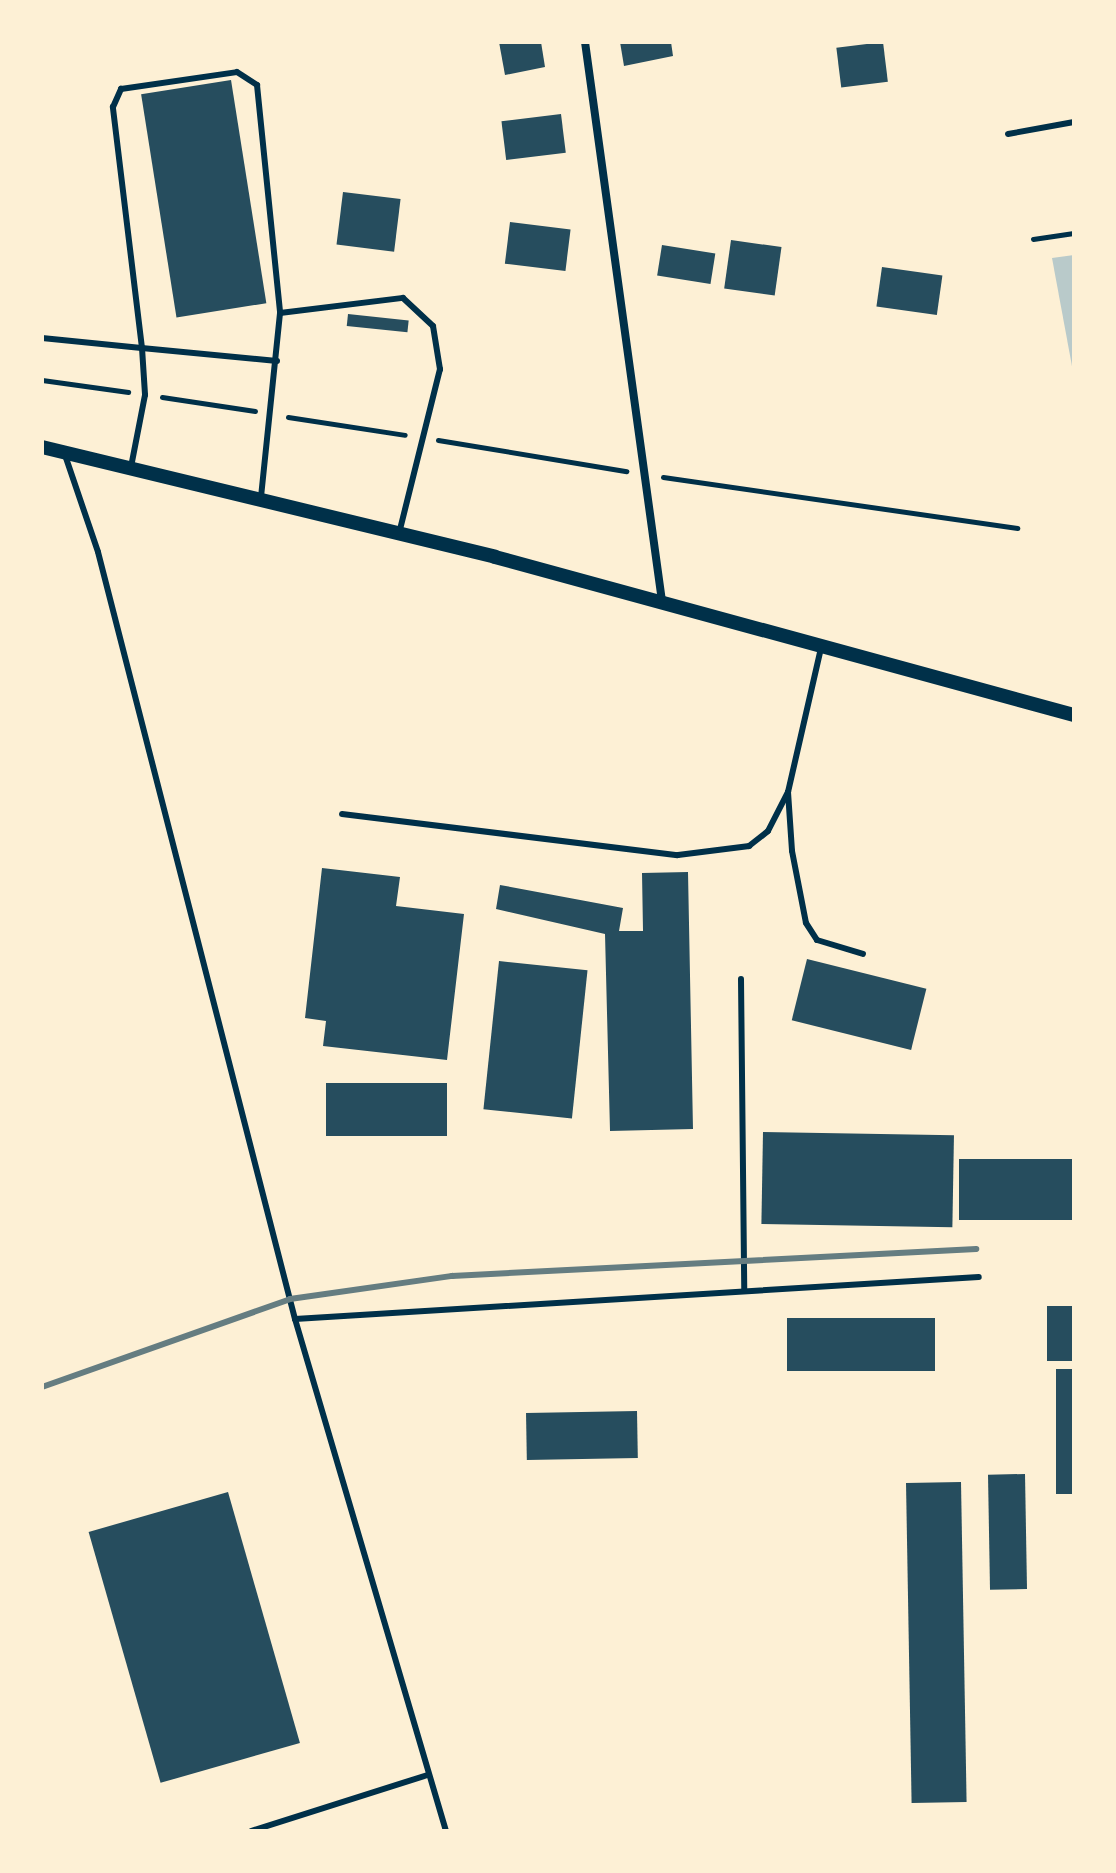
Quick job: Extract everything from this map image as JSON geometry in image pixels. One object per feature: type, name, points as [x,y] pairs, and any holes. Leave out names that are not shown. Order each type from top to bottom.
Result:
[{"type":"street","points":[[585,42],[662,601]]},
{"type":"street","points":[[42,447],[261,497],[662,601],[821,648],[1074,715]]},
{"type":"lane","points":[[131,467],[145,395],[113,107],[121,89],[237,72],[257,85],[280,313],[261,497]]},
{"type":"lane","points":[[1008,134],[1074,122]]},
{"type":"lane","points":[[280,313],[403,298],[421,309],[433,326],[440,369],[426,438],[399,533]]},
{"type":"lane","points":[[42,338],[277,361]]},
{"type":"lane","points":[[64,451],[98,552],[295,1319],[446,1831]]},
{"type":"lane","points":[[342,814],[678,855],[749,846],[772,825],[788,792],[821,648]]},
{"type":"lane","points":[[788,792],[806,923],[817,940],[863,954]]},
{"type":"lane","points":[[741,979],[744,1291]]},
{"type":"lane","points":[[295,1319],[979,1277]]},
{"type":"lane","points":[[251,1831],[428,1775]]},
{"type":"path","points":[[1033,239],[1074,233]]},
{"type":"path","points":[[42,380],[644,474],[1017,528]]},
{"type":"shaded area","points":[[1074,255],[1074,377],[1052,258]]},
{"type":"building","points":[[499,42],[541,42],[545,67],[505,75]]},
{"type":"building","points":[[620,42],[671,42],[673,56],[624,66]]},
{"type":"building","points":[[883,42],[888,82],[841,87],[836,48]]},
{"type":"building","points":[[231,80],[266,303],[176,317],[141,94]]},
{"type":"building","points":[[561,114],[566,153],[506,160],[501,121]]},
{"type":"building","points":[[343,192],[401,199],[394,252],[337,245]]},
{"type":"building","points":[[510,222],[571,229],[565,271],[505,264]]},
{"type":"building","points":[[731,240],[782,247],[775,296],[724,289]]},
{"type":"building","points":[[662,245],[715,253],[710,284],[657,276]]},
{"type":"building","points":[[882,267],[942,275],[937,315],[876,307]]},
{"type":"building","points":[[348,314],[409,320],[407,332],[347,326]]},
{"type":"building","points":[[322,868],[400,877],[396,906],[464,914],[447,1060],[323,1046],[326,1021],[305,1018]]},
{"type":"building","points":[[688,872],[693,1129],[610,1131],[605,934],[496,909],[500,885],[623,908],[619,931],[643,931],[642,873]]},
{"type":"building","points":[[807,959],[926,989],[911,1050],[792,1020]]},
{"type":"building","points":[[499,961],[588,970],[572,1118],[483,1109]]},
{"type":"building","points":[[326,1083],[447,1083],[447,1136],[326,1136]]},
{"type":"building","points":[[763,1132],[954,1135],[952,1227],[761,1224]]},
{"type":"building","points":[[959,1159],[1074,1159],[1074,1220],[959,1220]]},
{"type":"building","points":[[1047,1306],[1074,1306],[1074,1361],[1047,1361]]},
{"type":"building","points":[[787,1318],[935,1318],[935,1371],[787,1371]]},
{"type":"building","points":[[1056,1369],[1074,1369],[1074,1494],[1056,1494]]},
{"type":"building","points":[[637,1411],[638,1458],[527,1460],[526,1413]]},
{"type":"building","points":[[1025,1474],[1027,1589],[990,1590],[988,1475]]},
{"type":"building","points":[[961,1482],[967,1802],[912,1803],[906,1483]]},
{"type":"building","points":[[228,1492],[300,1743],[161,1783],[89,1532]]},
{"type":"railway","points":[[42,1387],[290,1299],[452,1276],[976,1249]]}]
